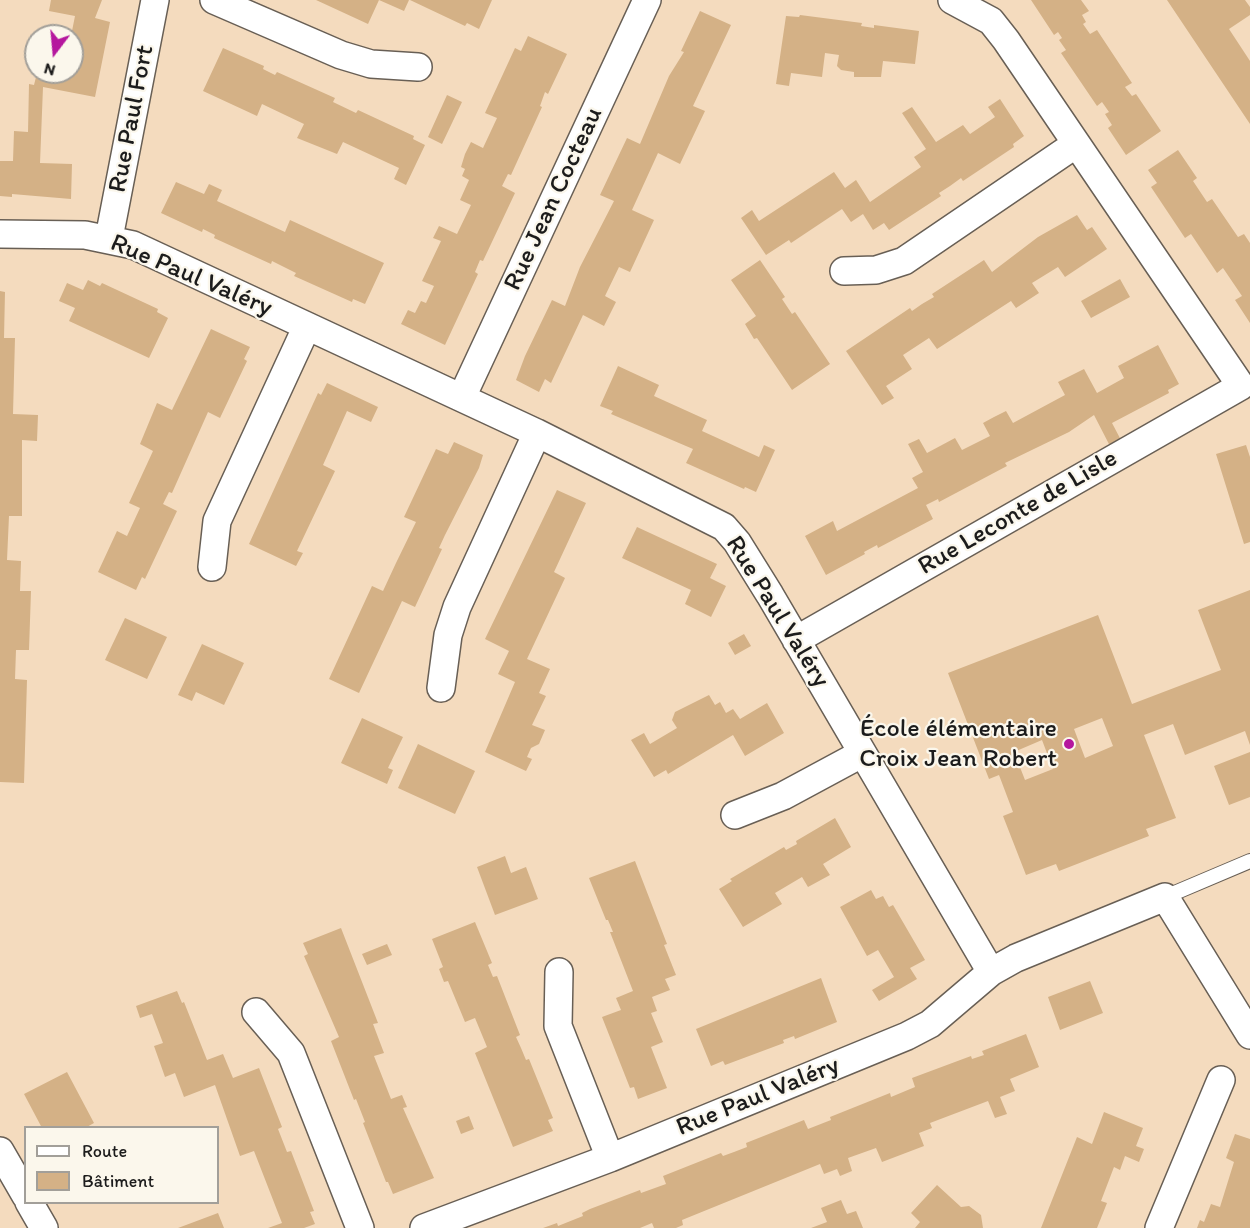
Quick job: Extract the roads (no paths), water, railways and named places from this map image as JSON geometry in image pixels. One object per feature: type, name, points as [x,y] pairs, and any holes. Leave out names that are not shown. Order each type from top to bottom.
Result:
[{"type":"street","name":"Rue Paul Fort","points":[[109,238],[154,0]]},
{"type":"street","points":[[214,0],[341,55],[371,64],[418,67]]},
{"type":"street","name":"Rue Jean Cocteau","points":[[462,397],[647,0]]},
{"type":"street","name":"Rue Leconte de Lisle","points":[[796,639],[1246,393],[991,21],[952,0]]},
{"type":"street","points":[[844,271],[876,270],[904,261],[1076,144]]},
{"type":"street","name":"Rue Paul Valéry","points":[[0,234],[109,238],[133,245],[462,397],[724,527],[737,542],[796,639],[861,754],[991,972]]},
{"type":"street","points":[[212,567],[217,521],[307,326]]},
{"type":"street","points":[[441,688],[448,635],[457,607],[537,433]]},
{"type":"street","points":[[735,815],[776,799],[861,754]]},
{"type":"street","name":"Rue Paul Valéry","points":[[424,1228],[610,1158],[907,1036],[950,1009],[991,972],[1016,958],[1166,897]]},
{"type":"street","points":[[1166,897],[1250,1035]]},
{"type":"street","points":[[559,972],[558,1026],[610,1158]]},
{"type":"street","points":[[256,1012],[291,1053],[360,1228]]},
{"type":"street","points":[[1159,1228],[1221,1080]]},
{"type":"street","points":[[0,1151],[24,1193]]},
{"type":"street","points":[[31,1204],[44,1228]]},
{"type":"lane","points":[[1166,897],[1250,861]]},
{"type":"place","name":"École élémentaire Croix Jean Robert","points":[[1069,744]]}]
